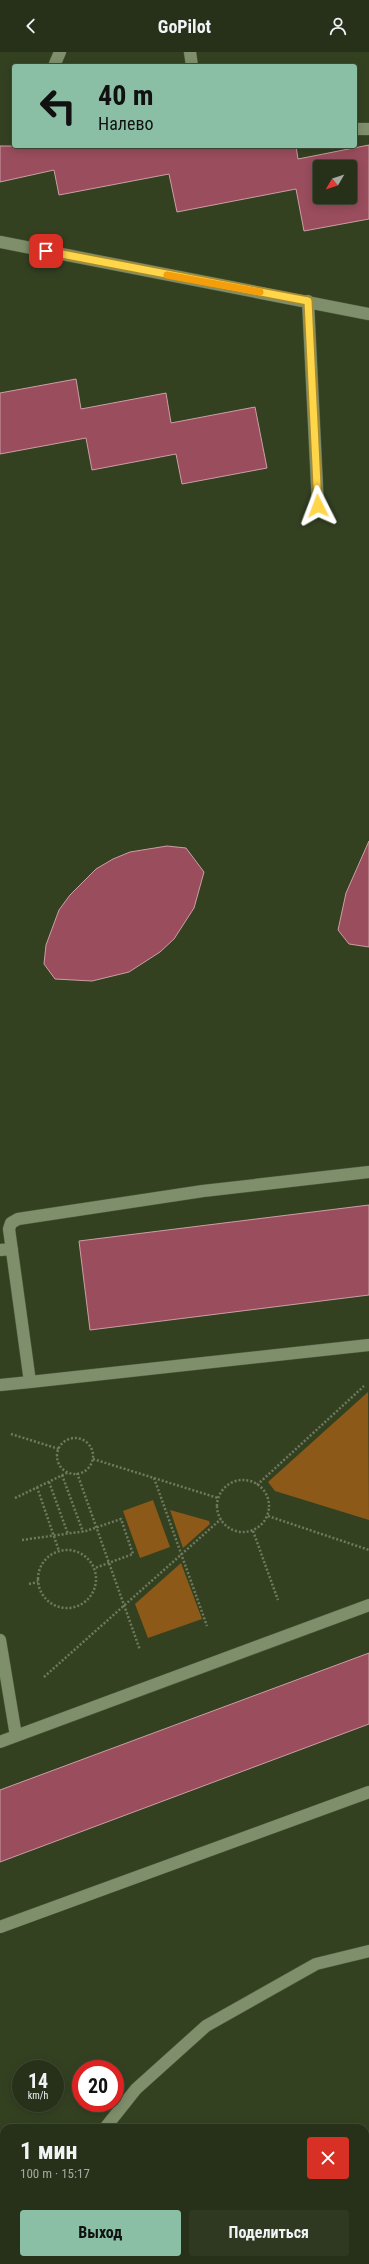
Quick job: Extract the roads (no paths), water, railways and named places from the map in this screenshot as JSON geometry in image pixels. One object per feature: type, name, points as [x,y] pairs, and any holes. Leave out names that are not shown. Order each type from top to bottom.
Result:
[{"type":"lane","points":[[55,64],[60,52]]},
{"type":"lane","points":[[190,52],[192,64]]},
{"type":"lane","points":[[357,129],[369,130]]},
{"type":"lane","points":[[0,242],[369,314]]},
{"type":"lane","points":[[308,301],[318,506]]},
{"type":"lane","points":[[30,1382],[6,1250],[11,1223],[18,1219],[203,1191],[369,1172]]},
{"type":"lane","points":[[0,1385],[369,1345]]},
{"type":"lane","points":[[0,1742],[369,1605]]},
{"type":"lane","points":[[0,1640],[16,1736]]},
{"type":"lane","points":[[0,1927],[369,1792]]},
{"type":"lane","points":[[108,2124],[136,2089],[206,2026],[316,1964],[369,1950]]}]
